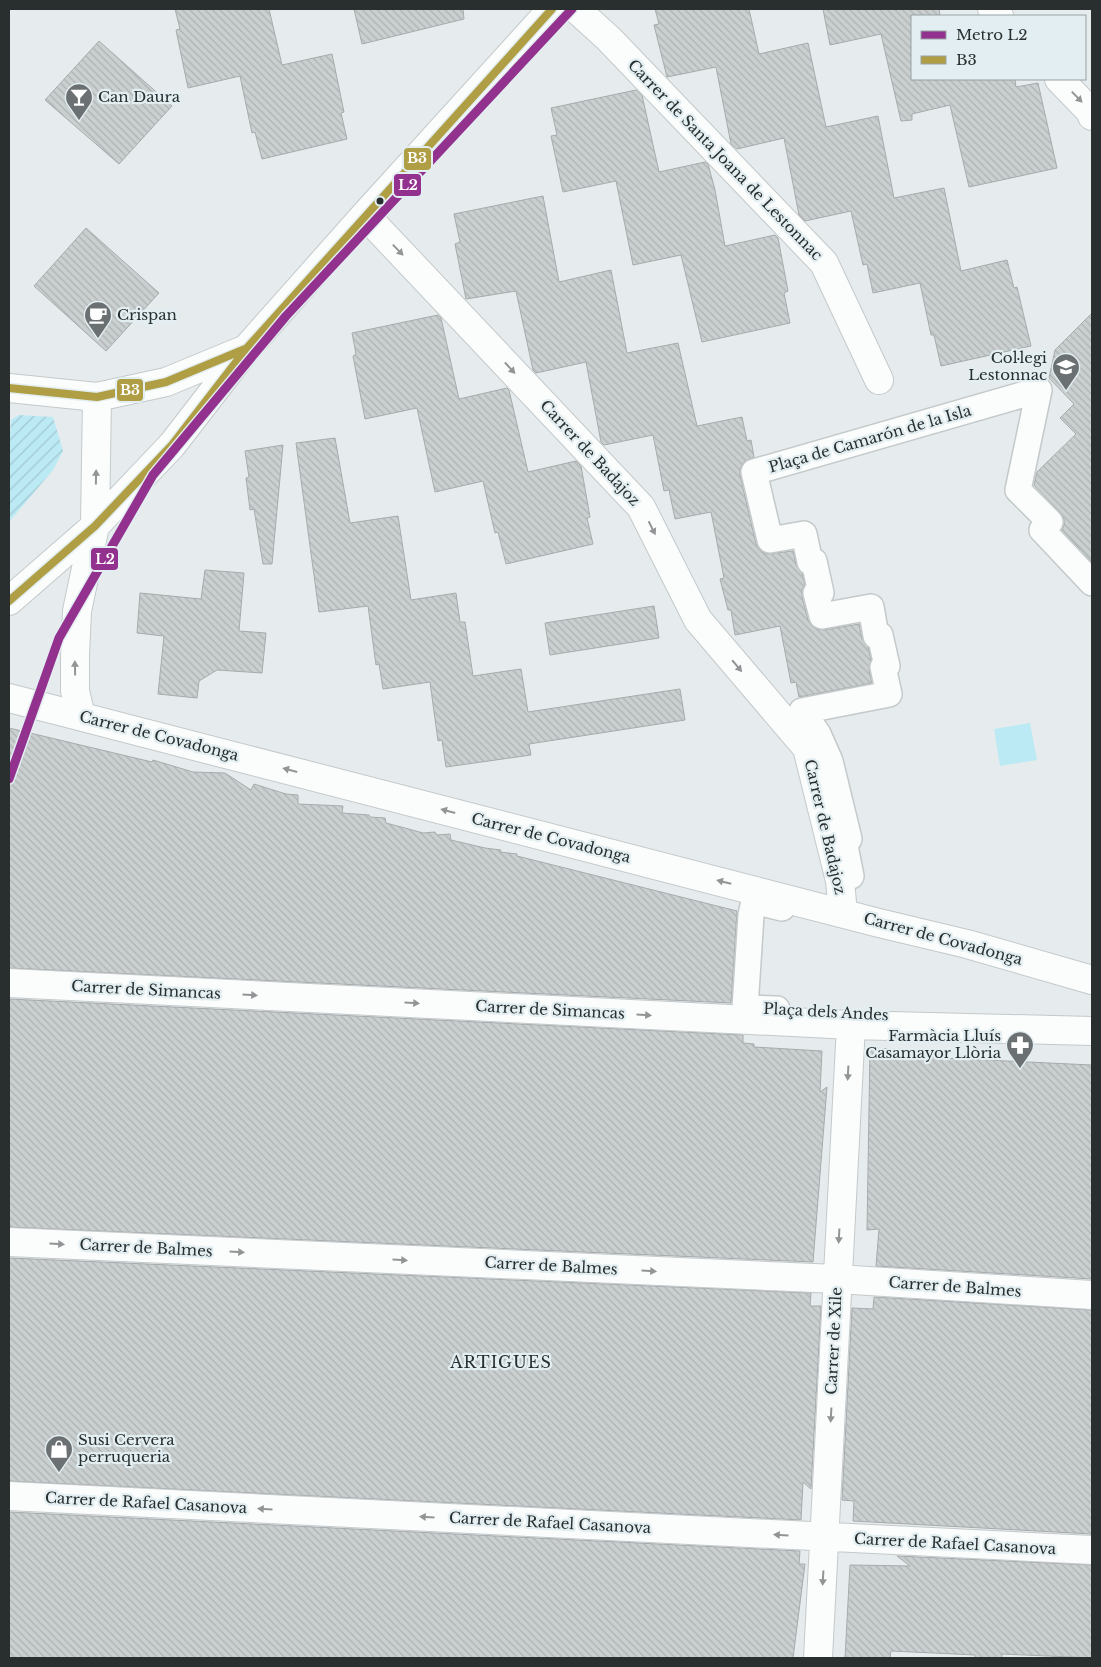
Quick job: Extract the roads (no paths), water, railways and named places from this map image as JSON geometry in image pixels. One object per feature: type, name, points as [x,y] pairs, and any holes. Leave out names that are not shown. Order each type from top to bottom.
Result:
[{"type":"street","points":[[9,601],[95,526],[172,445],[247,348],[552,9]]},
{"type":"street","name":"Carrer de Santa Joana de Lestonnac","points":[[576,9],[609,39],[824,262],[879,380]]},
{"type":"street","points":[[1060,80],[1090,111],[1092,116]]},
{"type":"street","name":"Carrer de Badajoz","points":[[365,215],[641,507],[698,620],[807,748],[840,881],[843,913]]},
{"type":"street","points":[[9,388],[97,397],[166,382],[247,348]]},
{"type":"street","name":"Plaça de Camarón de la Isla","points":[[1092,583],[1042,530],[1050,522],[1018,490],[1039,390],[754,472],[770,540],[804,534],[810,562],[814,561],[821,592],[816,594],[822,616],[871,607],[876,636],[880,635],[886,666],[883,667],[888,694],[802,711],[818,734],[830,761],[849,839],[844,841],[857,907],[1092,966]]},
{"type":"street","points":[[80,716],[75,692],[77,611],[95,526],[97,397]]},
{"type":"street","name":"Carrer de Covadonga","points":[[9,698],[967,944],[1092,980]]},
{"type":"street","name":"Plaça dels Andes","points":[[1092,987],[754,901],[751,915],[745,1008],[1092,1027]]},
{"type":"street","name":"Carrer de Simancas","points":[[9,983],[851,1025],[1092,1031]]},
{"type":"street","name":"Carrer de Xile","points":[[818,1658],[851,1025]]},
{"type":"street","name":"Carrer de Balmes","points":[[9,1242],[837,1279],[1092,1295]]},
{"type":"street","name":"Carrer de Rafael Casanova","points":[[9,1496],[1092,1550]]},
{"type":"metro line","name":"L2","points":[[9,779],[59,638],[153,475],[286,316],[572,9]]},
{"type":"place","name":"Can Daura","points":[[79,121]]},
{"type":"place","name":"Crispan","points":[[98,339]]},
{"type":"place","name":"Col·legi Lestonnac","points":[[1066,391]]},
{"type":"place","name":"Farmàcia Lluís Casamayor Llòria","points":[[1020,1069]]},
{"type":"place","name":"Susi Cervera perruqueria","points":[[59,1473]]},
{"type":"district","name":"ARTIGUES","points":[[501,1362]]}]
